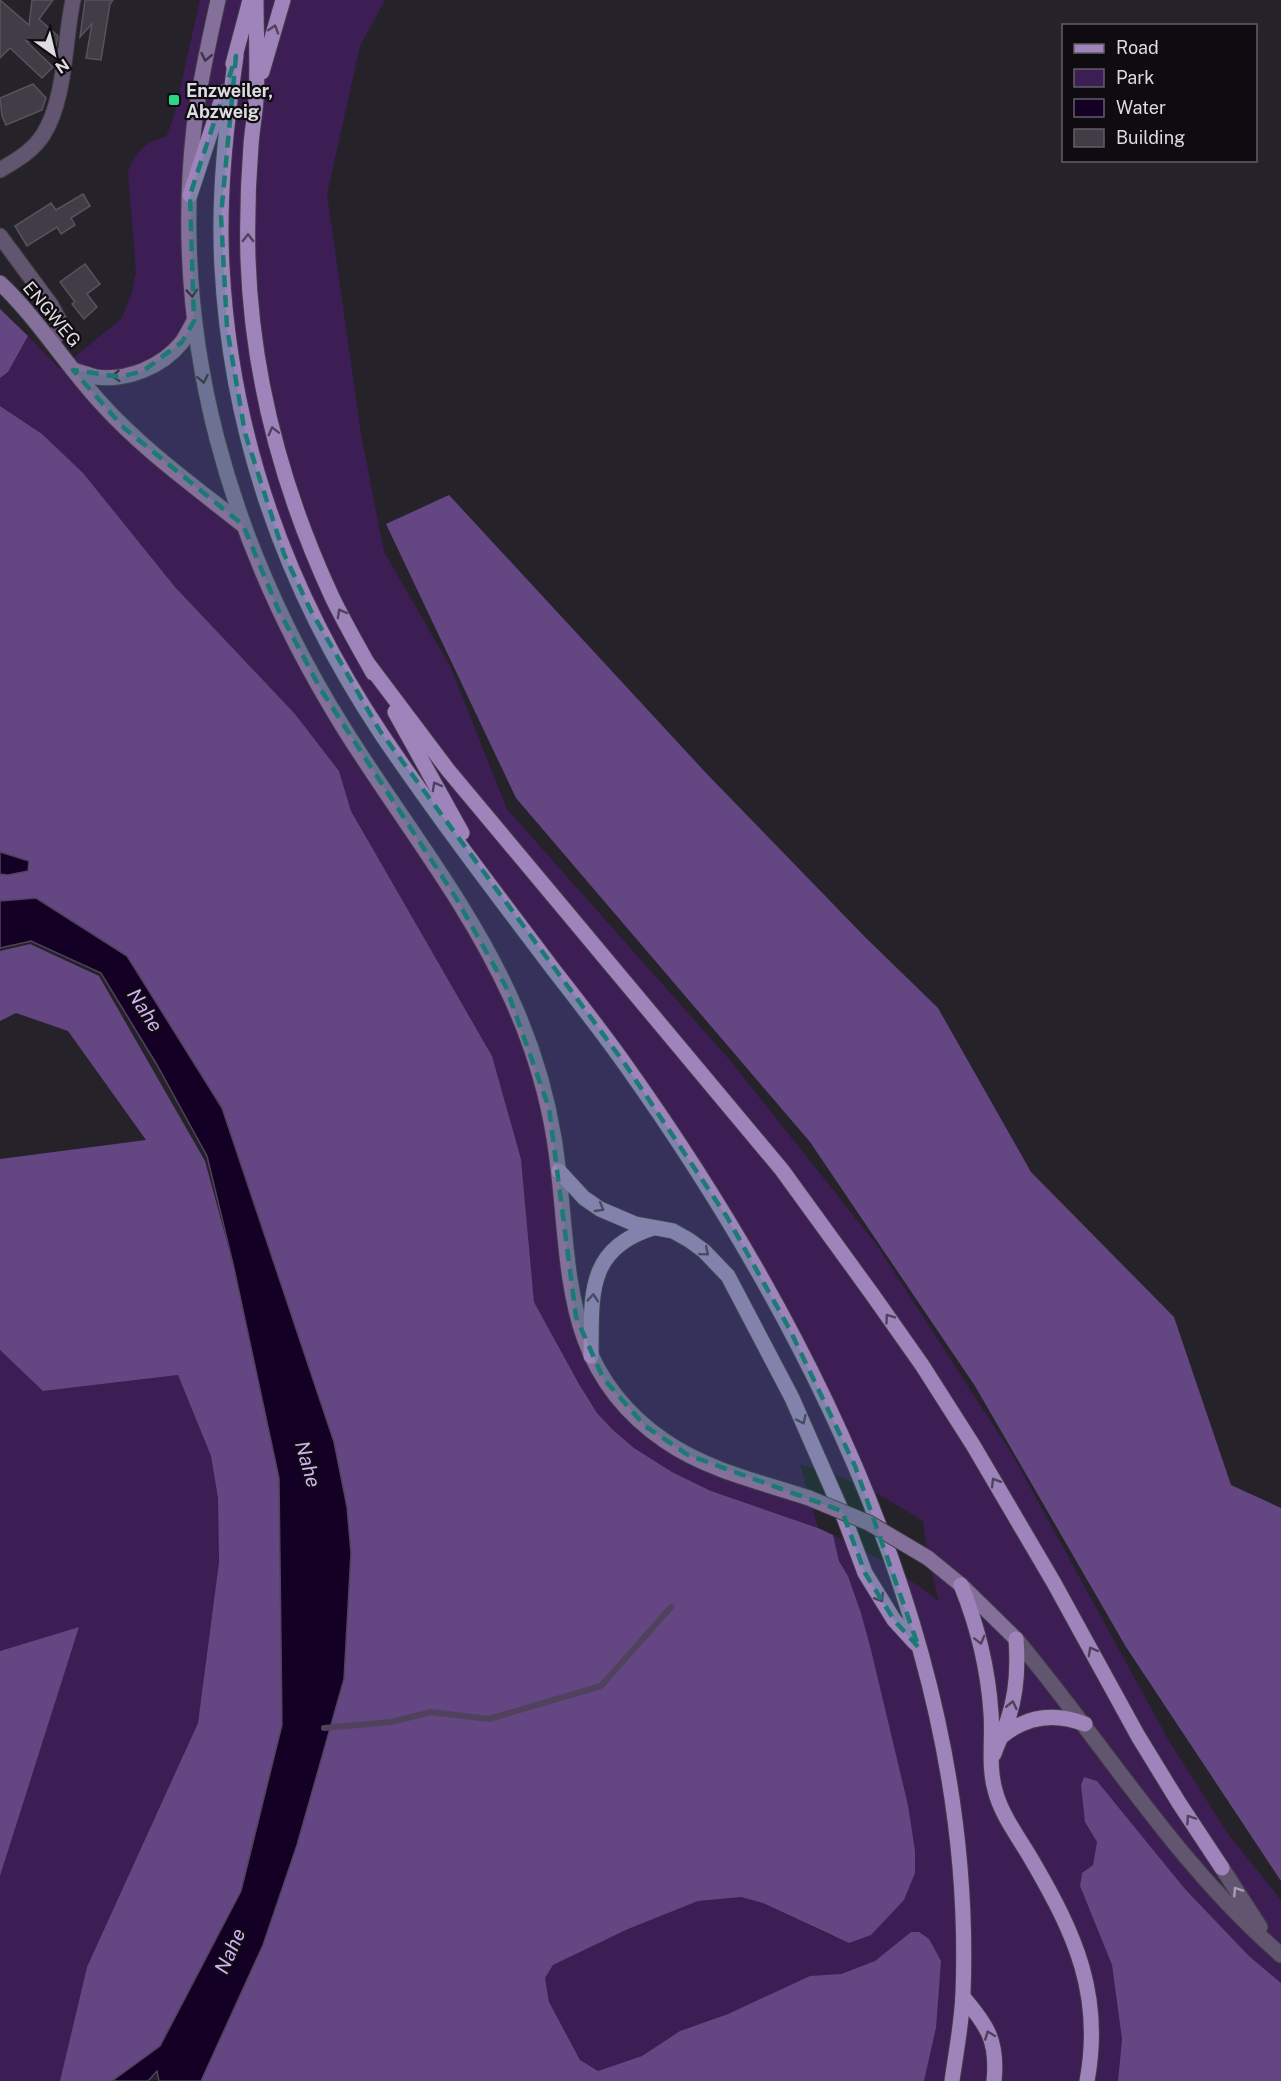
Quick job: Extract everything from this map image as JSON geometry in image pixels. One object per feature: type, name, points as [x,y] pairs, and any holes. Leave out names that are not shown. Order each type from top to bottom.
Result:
[{"type":"main road","points":[[218,0],[202,71],[194,128],[189,253],[194,321],[201,373],[212,425],[243,525],[278,609],[321,690],[378,782],[456,898],[506,987],[519,1016],[549,1108],[559,1171],[565,1251],[576,1317],[591,1356],[616,1397],[645,1426],[667,1443],[713,1466],[809,1498],[869,1523],[928,1558],[962,1585],[1016,1639],[1015,1694],[992,1760]]},
{"type":"main road","points":[[190,195],[236,56],[250,0]]},
{"type":"main road","points":[[256,0],[256,99],[248,199],[248,260],[252,314],[261,379],[272,430],[309,543],[333,598],[495,892]]},
{"type":"main road","points":[[256,99],[268,47],[283,0]]},
{"type":"main road","points":[[236,56],[224,155],[222,264],[227,328],[245,432],[284,554],[310,609],[380,731],[495,892],[625,1064],[727,1217],[764,1281],[829,1408],[876,1515],[901,1586],[919,1648],[950,1790],[959,1861],[963,1919],[963,1997],[952,2081]]},
{"type":"main road","name":"ENGWEG","points":[[0,283],[53,342],[73,370],[124,428],[243,525]]},
{"type":"main road","points":[[73,370],[96,376],[120,377],[143,371],[164,359],[182,342],[194,321]]},
{"type":"main road","points":[[369,665],[448,770],[736,1112],[795,1186],[859,1275],[922,1365],[978,1455],[1054,1583],[1144,1745],[1222,1868]]},
{"type":"main road","points":[[559,1171],[577,1192],[600,1209],[634,1224],[673,1231],[704,1251],[728,1276],[792,1398],[842,1512],[865,1573],[894,1620],[919,1648]]},
{"type":"main road","points":[[591,1356],[592,1290],[602,1266],[613,1251],[627,1239],[653,1228]]},
{"type":"main road","points":[[962,1585],[980,1636],[986,1662],[992,1716],[993,1782],[999,1802],[1064,1916],[1082,1965],[1090,2018],[1091,2045],[1087,2081]]},
{"type":"main road","points":[[1001,1737],[1020,1724],[1041,1717],[1063,1717],[1084,1724]]},
{"type":"main road","points":[[963,1997],[982,2019],[991,2037],[996,2057],[994,2081]]},
{"type":"street","points":[[0,170],[31,149],[42,137],[50,122],[60,81],[73,0]]},
{"type":"street","points":[[0,236],[51,305],[59,320],[60,327],[53,342]]},
{"type":"street","points":[[1016,1639],[1180,1851],[1227,1904],[1278,1952]]},
{"type":"street","points":[[1222,1868],[1278,1952]]},
{"type":"highlighted area","points":[[236,56],[221,216],[227,328],[245,433],[284,554],[310,609],[380,731],[625,1064],[727,1217],[790,1330],[855,1466],[919,1648],[894,1620],[865,1573],[842,1511],[688,1455],[645,1426],[603,1378],[576,1317],[549,1108],[506,987],[456,898],[321,690],[278,609],[243,525],[124,428],[73,370],[120,377],[143,371],[182,342],[194,321],[190,195]]},
{"type":"green space","points":[[200,0],[385,0],[360,46],[327,194],[361,434],[384,552],[450,666],[507,809],[728,1058],[876,1244],[1013,1456],[1169,1741],[1228,1834],[1281,1900],[1281,1983],[1249,1956],[1185,1889],[1097,1781],[1085,1822],[1097,1842],[1093,1865],[1082,1873],[1080,1886],[1112,1965],[1122,2039],[1118,2081],[924,2081],[936,2028],[919,1932],[911,1932],[876,1961],[680,2031],[642,2056],[598,2072],[580,2060],[549,2002],[545,1978],[553,1965],[628,1929],[698,1901],[741,1897],[763,1903],[834,1937],[904,1900],[915,1873],[908,1805],[861,1613],[848,1576],[839,1561],[833,1535],[883,1561],[939,1601],[928,1558],[923,1521],[880,1495],[838,1476],[800,1464],[818,1528],[711,1491],[672,1472],[634,1448],[597,1413],[534,1302],[521,1159],[492,1056],[351,811],[339,771],[295,714],[175,587],[42,434],[0,406],[0,378],[8,372],[28,336],[60,369],[121,319],[131,296],[136,273],[128,171],[142,148],[166,137],[174,116]]},
{"type":"green space","points":[[0,1350],[44,1391],[178,1375],[211,1456],[218,1498],[219,1562],[198,1723],[87,1967],[60,2081],[0,2081],[0,1876],[79,1627],[0,1651]]},
{"type":"shaded area","points":[[0,309],[28,336],[8,372],[0,378]]},
{"type":"shaded area","points":[[0,406],[42,434],[83,473],[175,587],[295,714],[339,771],[351,811],[492,1056],[521,1159],[534,1302],[597,1413],[634,1448],[672,1472],[711,1491],[833,1535],[839,1561],[848,1576],[861,1613],[908,1805],[915,1851],[915,1873],[904,1900],[871,1935],[849,1943],[763,1903],[741,1897],[698,1901],[628,1929],[553,1965],[545,1978],[549,2002],[580,2060],[598,2071],[642,2056],[680,2031],[728,2014],[810,1976],[841,1974],[875,1961],[911,1932],[919,1932],[929,1939],[941,1961],[936,2028],[924,2081],[201,2081],[263,1945],[297,1845],[344,1679],[351,1553],[347,1507],[334,1442],[222,1107],[36,898],[0,901]]},
{"type":"shaded area","points":[[449,495],[706,773],[865,937],[938,1008],[1031,1172],[1174,1317],[1231,1485],[1281,1508],[1281,1881],[1126,1647],[975,1386],[810,1142],[516,798],[386,524]]},
{"type":"shaded area","points":[[30,944],[99,976],[205,1161],[234,1268],[279,1478],[282,1725],[241,1891],[160,2046],[112,2081],[60,2081],[87,1967],[198,1723],[219,1562],[218,1498],[211,1456],[178,1375],[43,1391],[0,1350],[0,1159],[146,1140],[68,1031],[16,1013],[0,1021],[0,951]]},
{"type":"shaded area","points":[[79,1627],[0,1876],[0,1651]]},
{"type":"shaded area","points":[[1084,1777],[1097,1781],[1185,1889],[1249,1956],[1281,1983],[1281,2081],[1118,2081],[1122,2039],[1112,1965],[1080,1886],[1082,1873],[1093,1865],[1097,1842],[1085,1822],[1081,1785]]},
{"type":"water","points":[[0,852],[29,861],[28,871],[8,875],[0,874]]},
{"type":"water","name":"Nahe","points":[[36,898],[127,956],[222,1108],[334,1442],[347,1507],[351,1553],[344,1679],[297,1845],[263,1945],[201,2081],[159,2081],[157,2071],[148,2081],[112,2081],[160,2046],[241,1891],[282,1725],[279,1478],[234,1268],[207,1156],[157,1065],[101,973],[31,941],[0,948],[0,901]]},
{"type":"building","points":[[0,0],[29,25],[32,0],[53,0],[39,19],[58,36],[56,46],[26,41],[53,67],[42,78],[10,48],[0,58]]},
{"type":"building","points":[[85,0],[113,0],[110,4],[101,60],[86,58],[92,24],[80,37]]},
{"type":"building","points":[[33,84],[46,98],[42,110],[6,125],[2,116],[0,98]]},
{"type":"building","points":[[83,194],[90,206],[71,218],[75,225],[61,234],[57,227],[27,246],[15,226],[51,203],[56,210]]},
{"type":"building","points":[[85,264],[100,284],[87,294],[97,307],[84,319],[72,304],[75,302],[60,282]]},
{"type":"waterway","points":[[324,1728],[391,1722],[431,1712],[489,1719],[601,1686],[671,1607]]},
{"type":"place","name":"Enzweiler, Abzweig","points":[[174,100]]}]
